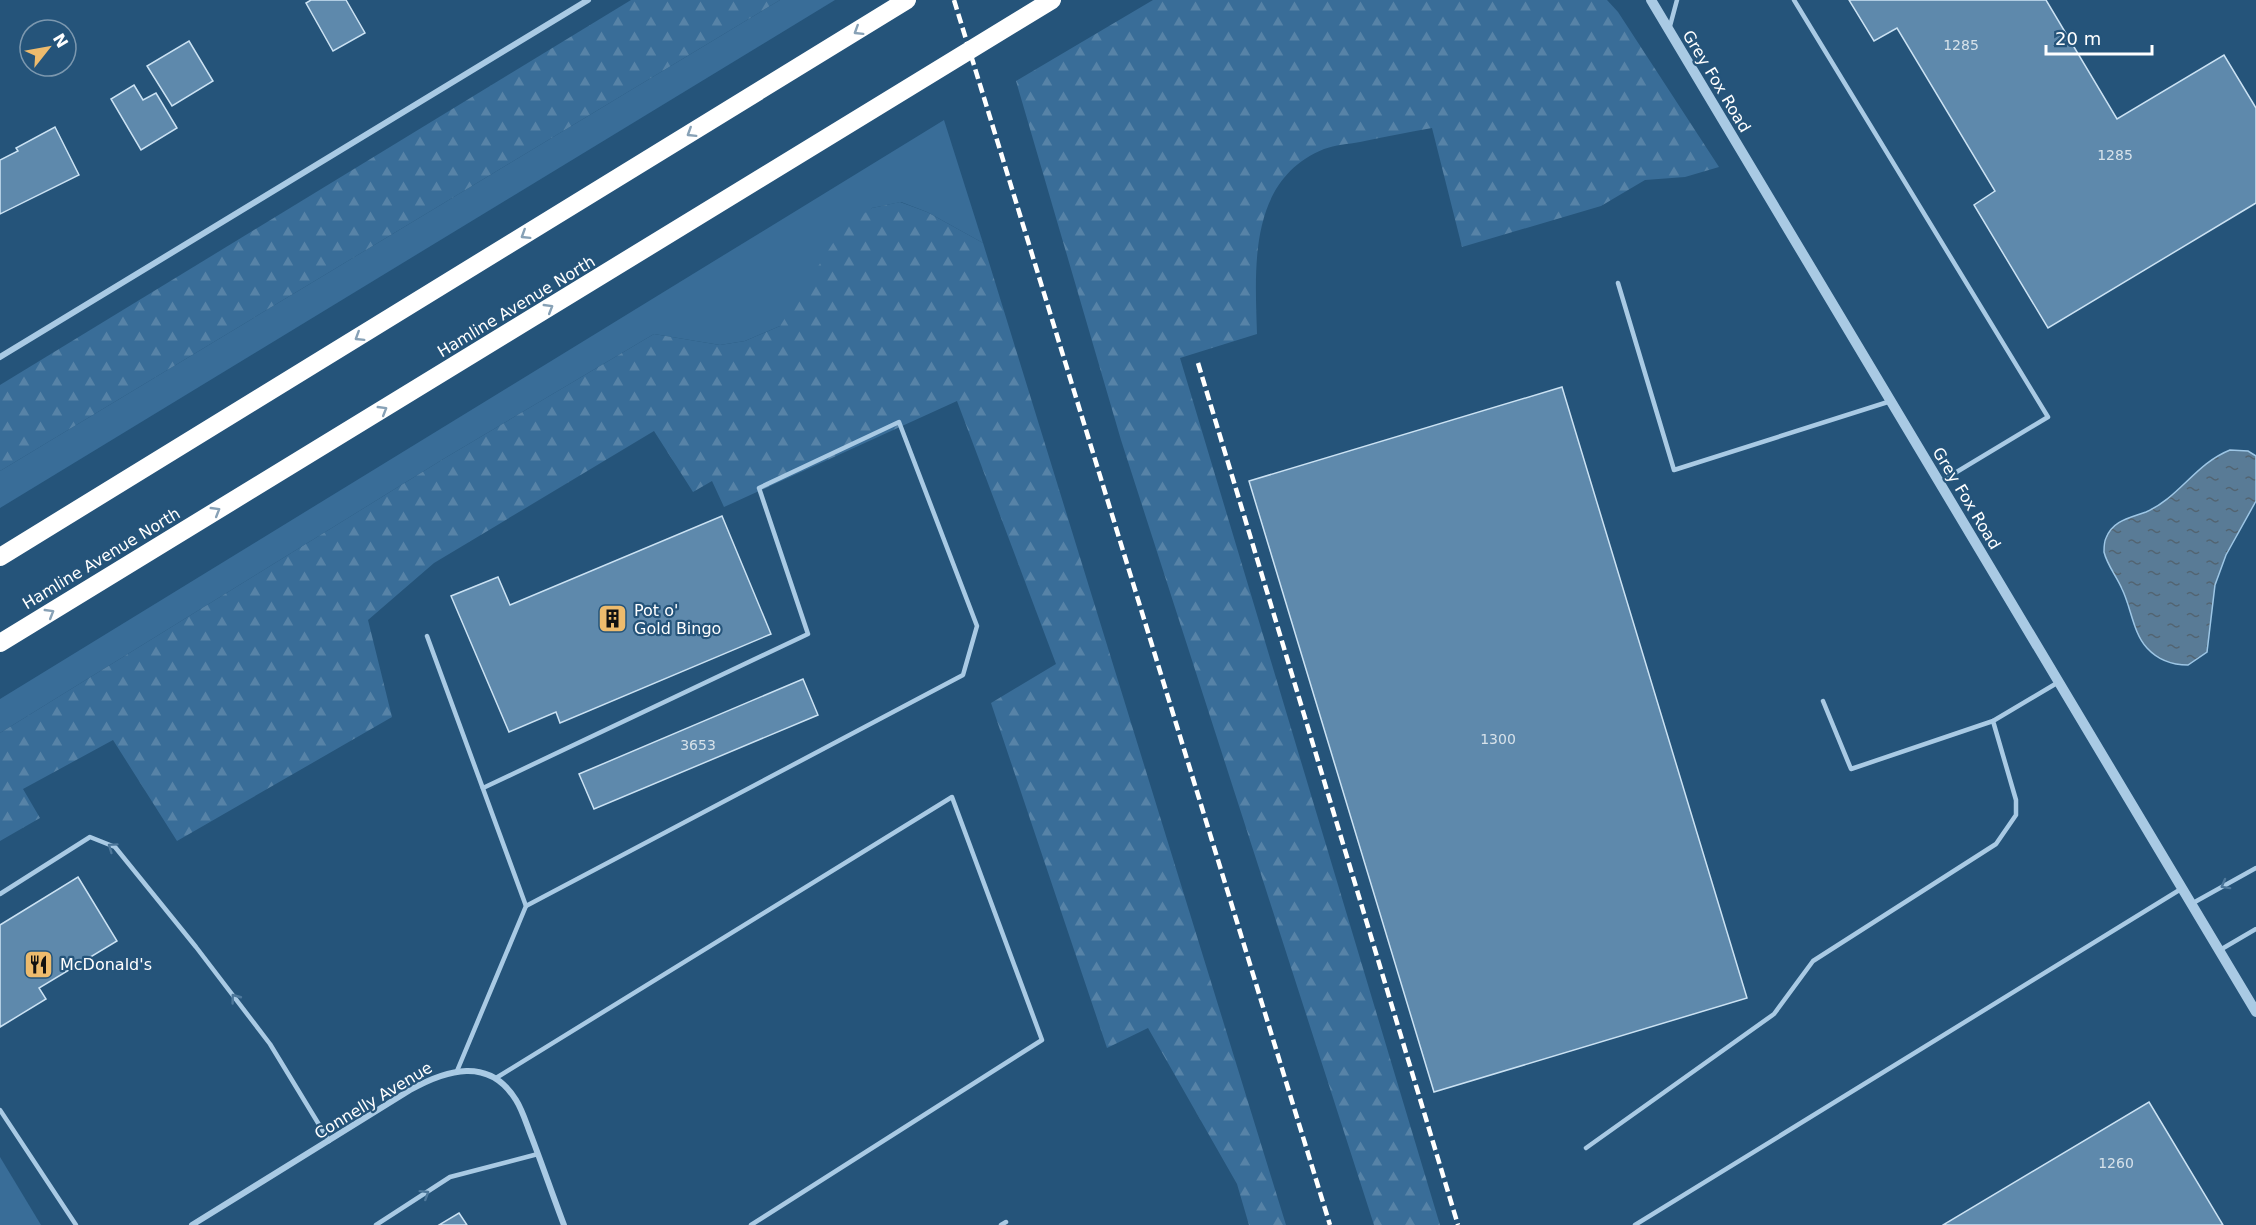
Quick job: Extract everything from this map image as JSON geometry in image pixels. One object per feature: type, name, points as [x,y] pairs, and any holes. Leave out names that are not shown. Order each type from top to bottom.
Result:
[{"type":"highway","points":[[0,557],[907,0]]},
{"type":"highway","name":"Hamline Avenue North","points":[[0,643],[1052,0]]},
{"type":"street","points":[[0,357],[588,0]]},
{"type":"street","name":"Grey Fox Road","points":[[1651,0],[2193,903],[2256,1012]]},
{"type":"street","name":"Connelly Avenue","points":[[192,1225],[436,1076],[457,1071],[479,1071],[496,1078]]},
{"type":"street","points":[[496,1078],[517,1101],[564,1225]]},
{"type":"lane","points":[[1669,31],[1677,0]]},
{"type":"lane","points":[[1794,0],[2048,417],[1940,482]]},
{"type":"lane","points":[[1618,283],[1674,470],[1891,401]]},
{"type":"lane","points":[[457,1071],[526,906],[963,675],[977,626],[898,422],[759,488],[808,634],[483,788]]},
{"type":"lane","points":[[427,636],[526,906]]},
{"type":"lane","points":[[1823,701],[1851,769],[1993,721],[2059,681]]},
{"type":"lane","points":[[1586,1148],[1774,1014],[1813,961],[1996,844],[2016,815],[2016,800],[1993,721]]},
{"type":"lane","points":[[496,1078],[952,796],[1042,1040],[751,1225]]},
{"type":"lane","points":[[0,894],[90,837],[115,847],[196,947],[270,1044],[330,1142]]},
{"type":"lane","points":[[2193,903],[2256,868]]},
{"type":"lane","points":[[1635,1225],[2183,888]]},
{"type":"lane","points":[[2220,950],[2256,928]]},
{"type":"lane","points":[[0,1110],[76,1225]]},
{"type":"lane","points":[[376,1225],[450,1178],[538,1154]]},
{"type":"green space","points":[[631,0],[780,0],[0,471],[0,385]]},
{"type":"green space","points":[[780,0],[835,0],[0,508],[0,471]]},
{"type":"green space","points":[[1153,0],[1607,0],[1618,12],[1719,167],[1685,177],[1645,180],[1601,206],[1462,247],[1432,128],[1324,149],[1299,163],[1281,182],[1269,203],[1261,228],[1257,254],[1257,334],[1180,358],[1440,1225],[1374,1225],[1121,440],[1016,81]]},
{"type":"green space","points":[[944,120],[983,243],[927,212],[901,202],[872,208],[780,326],[745,341],[720,345],[654,334],[445,458],[0,733],[0,699]]},
{"type":"green space","points":[[900,202],[927,212],[983,243],[1286,1225],[1249,1225],[1237,1184],[1148,1028],[1107,1048],[991,703],[1056,664],[957,401],[724,507],[712,481],[693,492],[654,431],[434,563],[368,620],[392,717],[177,841],[113,740],[23,789],[40,818],[0,841],[0,733],[445,458],[654,334],[720,345],[745,341],[780,326],[842,229],[872,208]]},
{"type":"green space","points":[[0,1157],[41,1225],[0,1225]]},
{"type":"water","points":[[2230,450],[2248,451],[2256,456],[2256,501],[2226,555],[2215,585],[2207,652],[2188,665],[2171,663],[2151,652],[2138,635],[2120,584],[2105,557],[2105,541],[2109,532],[2118,523],[2158,506],[2207,463]]},
{"type":"building","points":[[311,0],[346,0],[365,33],[333,51],[306,3]]},
{"type":"building","points":[[1849,0],[2046,0],[2117,119],[2224,55],[2256,108],[2256,203],[2048,328],[1974,205],[1995,191],[1897,28],[1874,41]]},
{"type":"building","points":[[189,41],[213,81],[172,106],[147,66]]},
{"type":"building","points":[[134,85],[143,100],[156,93],[177,128],[141,150],[111,99]]},
{"type":"building","points":[[55,127],[79,175],[0,214],[0,160],[18,151],[16,148]]},
{"type":"building","points":[[1562,387],[1747,998],[1434,1092],[1249,481]]},
{"type":"building","name":"Pot o' Gold Bingo","points":[[722,516],[771,634],[560,723],[556,712],[509,732],[451,596],[498,577],[510,605]]},
{"type":"building","points":[[803,679],[818,715],[594,809],[579,774]]},
{"type":"building","name":"McDonald's","points":[[78,877],[117,941],[39,988],[46,999],[0,1027],[0,925]]},
{"type":"building","points":[[2149,1102],[2223,1225],[1943,1225]]},
{"type":"building","points":[[459,1213],[467,1225],[439,1225]]},
{"type":"railway","points":[[954,0],[1330,1225]]},
{"type":"railway","points":[[1198,363],[1458,1225]]},
{"type":"place","name":"Pot o' Gold Bingo","points":[[613,619]]},
{"type":"place","name":"McDonald's","points":[[39,964]]}]
